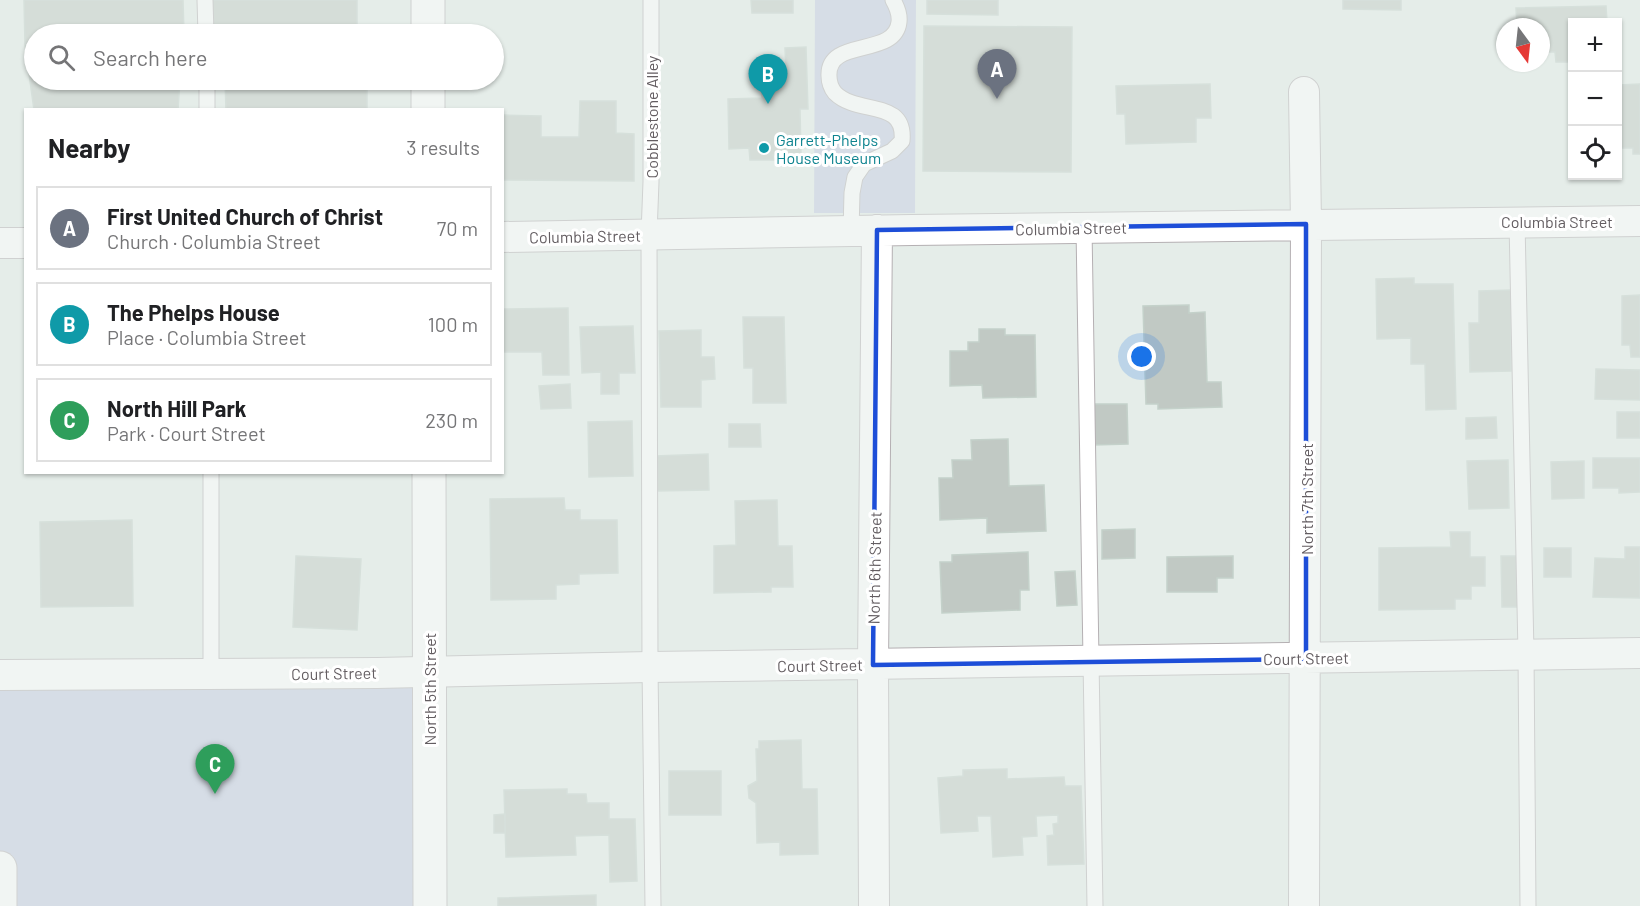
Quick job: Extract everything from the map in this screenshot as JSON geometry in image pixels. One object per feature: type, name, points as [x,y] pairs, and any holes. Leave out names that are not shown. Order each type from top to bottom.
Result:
[{"type":"street","points":[[428,0],[428,24]]},
{"type":"street","points":[[428,90],[428,108]]},
{"type":"street","name":"North 7th Street","points":[[1304,92],[1306,224],[1304,906]]},
{"type":"street","name":"Columbia Street","points":[[504,237],[1640,220]]},
{"type":"street","name":"North 6th Street","points":[[864,231],[873,665],[874,906]]},
{"type":"street","points":[[0,243],[24,243]]},
{"type":"street","name":"North 5th Street","points":[[429,474],[430,906]]},
{"type":"street","name":"Court Street","points":[[0,675],[429,672],[1640,653]]},
{"type":"street","points":[[0,868],[0,906]]},
{"type":"lane","points":[[205,0],[206,24]]},
{"type":"lane","name":"Cobblestone Alley","points":[[651,0],[649,234],[653,906]]},
{"type":"lane","points":[[864,231],[852,193],[855,177],[864,164],[892,151],[902,141],[903,131],[900,121],[890,113],[851,104],[840,98],[832,90],[828,79],[829,68],[836,58],[858,48],[889,40],[897,31],[899,20],[898,10],[893,0]]},
{"type":"lane","points":[[207,90],[207,108]]},
{"type":"lane","points":[[1517,222],[1526,653],[1528,906]]},
{"type":"lane","points":[[1084,228],[1095,906]]},
{"type":"lane","points":[[211,474],[211,674]]},
{"type":"highlighted area","points":[[1306,224],[1306,659],[873,665],[877,230]]},
{"type":"shaded area","points":[[815,0],[916,0],[915,213],[814,213]]},
{"type":"shaded area","points":[[429,672],[430,906],[0,906],[0,675]]},
{"type":"building","points":[[24,0],[183,0],[184,24],[25,24]]},
{"type":"building","points":[[208,0],[357,0],[357,24],[206,24]]},
{"type":"building","points":[[751,0],[793,0],[793,13],[752,13]]},
{"type":"building","points":[[927,0],[998,0],[998,15],[927,14]]},
{"type":"building","points":[[1343,0],[1401,0],[1401,10],[1343,9]]},
{"type":"building","points":[[1606,6],[1607,18],[1568,18],[1568,62],[1556,62],[1555,52],[1550,52],[1550,18],[1517,18],[1516,8]]},
{"type":"building","points":[[924,26],[1072,27],[1071,172],[923,171]]},
{"type":"building","points":[[806,47],[808,109],[800,109],[801,154],[773,155],[774,160],[750,160],[749,148],[729,149],[728,99],[762,98],[761,74],[786,73],[785,48]]},
{"type":"building","points":[[1210,84],[1211,118],[1196,118],[1196,142],[1126,144],[1125,114],[1117,114],[1116,86]]},
{"type":"building","points":[[1640,84],[1640,154],[1633,154],[1633,148],[1622,148],[1622,85]]},
{"type":"building","points":[[31,90],[179,90],[178,108],[34,108]]},
{"type":"building","points":[[225,90],[367,90],[367,108],[226,108]]},
{"type":"building","points":[[580,101],[616,101],[616,133],[634,134],[634,181],[504,180],[504,115],[541,116],[541,137],[579,137]]},
{"type":"building","points":[[1414,278],[1414,284],[1453,284],[1456,409],[1426,410],[1425,364],[1411,364],[1411,338],[1377,339],[1376,279]]},
{"type":"building","points":[[1511,290],[1511,371],[1470,372],[1469,323],[1479,323],[1479,291]]},
{"type":"building","points":[[1640,295],[1640,357],[1631,357],[1630,345],[1622,345],[1622,296]]},
{"type":"building","points":[[1189,305],[1189,313],[1205,312],[1207,382],[1221,382],[1222,407],[1158,409],[1158,404],[1146,404],[1143,306]]},
{"type":"building","points":[[568,308],[569,375],[543,375],[542,352],[504,352],[504,309]]},
{"type":"building","points":[[743,317],[784,317],[786,403],[753,403],[753,368],[744,368]]},
{"type":"building","points":[[633,326],[635,373],[619,373],[619,394],[601,394],[601,372],[582,373],[580,327]]},
{"type":"building","points":[[979,329],[1005,329],[1005,335],[1035,335],[1036,397],[983,398],[982,385],[950,386],[950,351],[968,351],[968,342],[979,342]]},
{"type":"building","points":[[701,330],[701,357],[714,357],[715,379],[701,380],[701,407],[661,407],[659,331]]},
{"type":"building","points":[[1596,369],[1640,370],[1640,400],[1595,399]]},
{"type":"building","points":[[570,384],[571,408],[541,409],[539,386]]},
{"type":"building","points":[[1093,404],[1127,404],[1128,444],[1093,445]]},
{"type":"building","points":[[1617,412],[1640,412],[1640,438],[1617,438]]},
{"type":"building","points":[[1496,417],[1497,438],[1466,439],[1466,418]]},
{"type":"building","points":[[632,421],[633,476],[589,477],[588,422]]},
{"type":"building","points":[[729,424],[760,424],[761,447],[729,447]]},
{"type":"building","points":[[1008,439],[1009,486],[1044,485],[1046,531],[987,533],[987,518],[940,520],[939,478],[953,478],[952,460],[972,460],[971,440]]},
{"type":"building","points":[[708,454],[709,490],[657,491],[655,456]]},
{"type":"building","points":[[1593,458],[1640,458],[1640,492],[1619,493],[1619,488],[1593,488]]},
{"type":"building","points":[[1508,460],[1509,508],[1469,509],[1467,461]]},
{"type":"building","points":[[1584,461],[1584,498],[1552,499],[1551,462]]},
{"type":"building","points":[[564,498],[565,510],[580,510],[580,520],[617,520],[618,573],[579,574],[579,584],[556,585],[556,599],[491,600],[490,499]]},
{"type":"building","points":[[777,500],[778,546],[792,546],[793,587],[771,587],[771,592],[714,593],[714,546],[736,545],[735,501]]},
{"type":"building","points":[[132,520],[133,606],[41,607],[40,522]]},
{"type":"building","points":[[1135,529],[1135,558],[1102,559],[1102,530]]},
{"type":"building","points":[[1450,532],[1470,532],[1470,557],[1485,557],[1485,586],[1471,586],[1471,599],[1455,599],[1455,609],[1379,610],[1379,548],[1451,547]]},
{"type":"building","points":[[1625,547],[1640,547],[1640,598],[1593,597],[1595,558],[1625,559]]},
{"type":"building","points":[[1544,548],[1571,548],[1571,577],[1544,577]]},
{"type":"building","points":[[1028,552],[1029,590],[1020,590],[1020,610],[942,613],[940,562],[952,562],[952,555]]},
{"type":"building","points":[[296,556],[361,559],[357,630],[293,627]]},
{"type":"building","points":[[1233,556],[1233,578],[1217,578],[1217,592],[1167,592],[1167,557]]},
{"type":"building","points":[[1501,556],[1518,556],[1520,607],[1502,607]]},
{"type":"building","points":[[1075,571],[1077,605],[1057,606],[1055,572]]},
{"type":"building","points":[[801,740],[802,789],[817,789],[818,854],[780,855],[780,842],[757,843],[756,803],[749,798],[748,786],[757,781],[756,749],[759,749],[759,741]]},
{"type":"building","points":[[1007,769],[1007,779],[1064,777],[1065,786],[1081,786],[1084,864],[1048,865],[1047,836],[1054,835],[1053,824],[1058,823],[1058,815],[1036,816],[1037,836],[1022,837],[1023,855],[993,857],[991,816],[977,816],[978,831],[941,833],[938,778],[963,776],[963,770]]},
{"type":"building","points":[[669,771],[721,771],[721,815],[669,815]]},
{"type":"building","points":[[567,789],[567,794],[586,794],[587,803],[609,803],[609,819],[635,819],[637,881],[610,882],[609,835],[575,836],[576,855],[506,857],[504,790]]},
{"type":"building","points":[[505,814],[505,833],[494,833],[494,815]]},
{"type":"building","points":[[596,895],[596,906],[498,906],[498,898]]},
{"type":"place","name":"First United Church of Christ","points":[[997,99]]},
{"type":"place","name":"The Phelps House","points":[[768,104]]},
{"type":"place","name":"Garrett-Phelps House Museum","points":[[764,148]]},
{"type":"place","name":"North Hill Park","points":[[215,794]]}]
